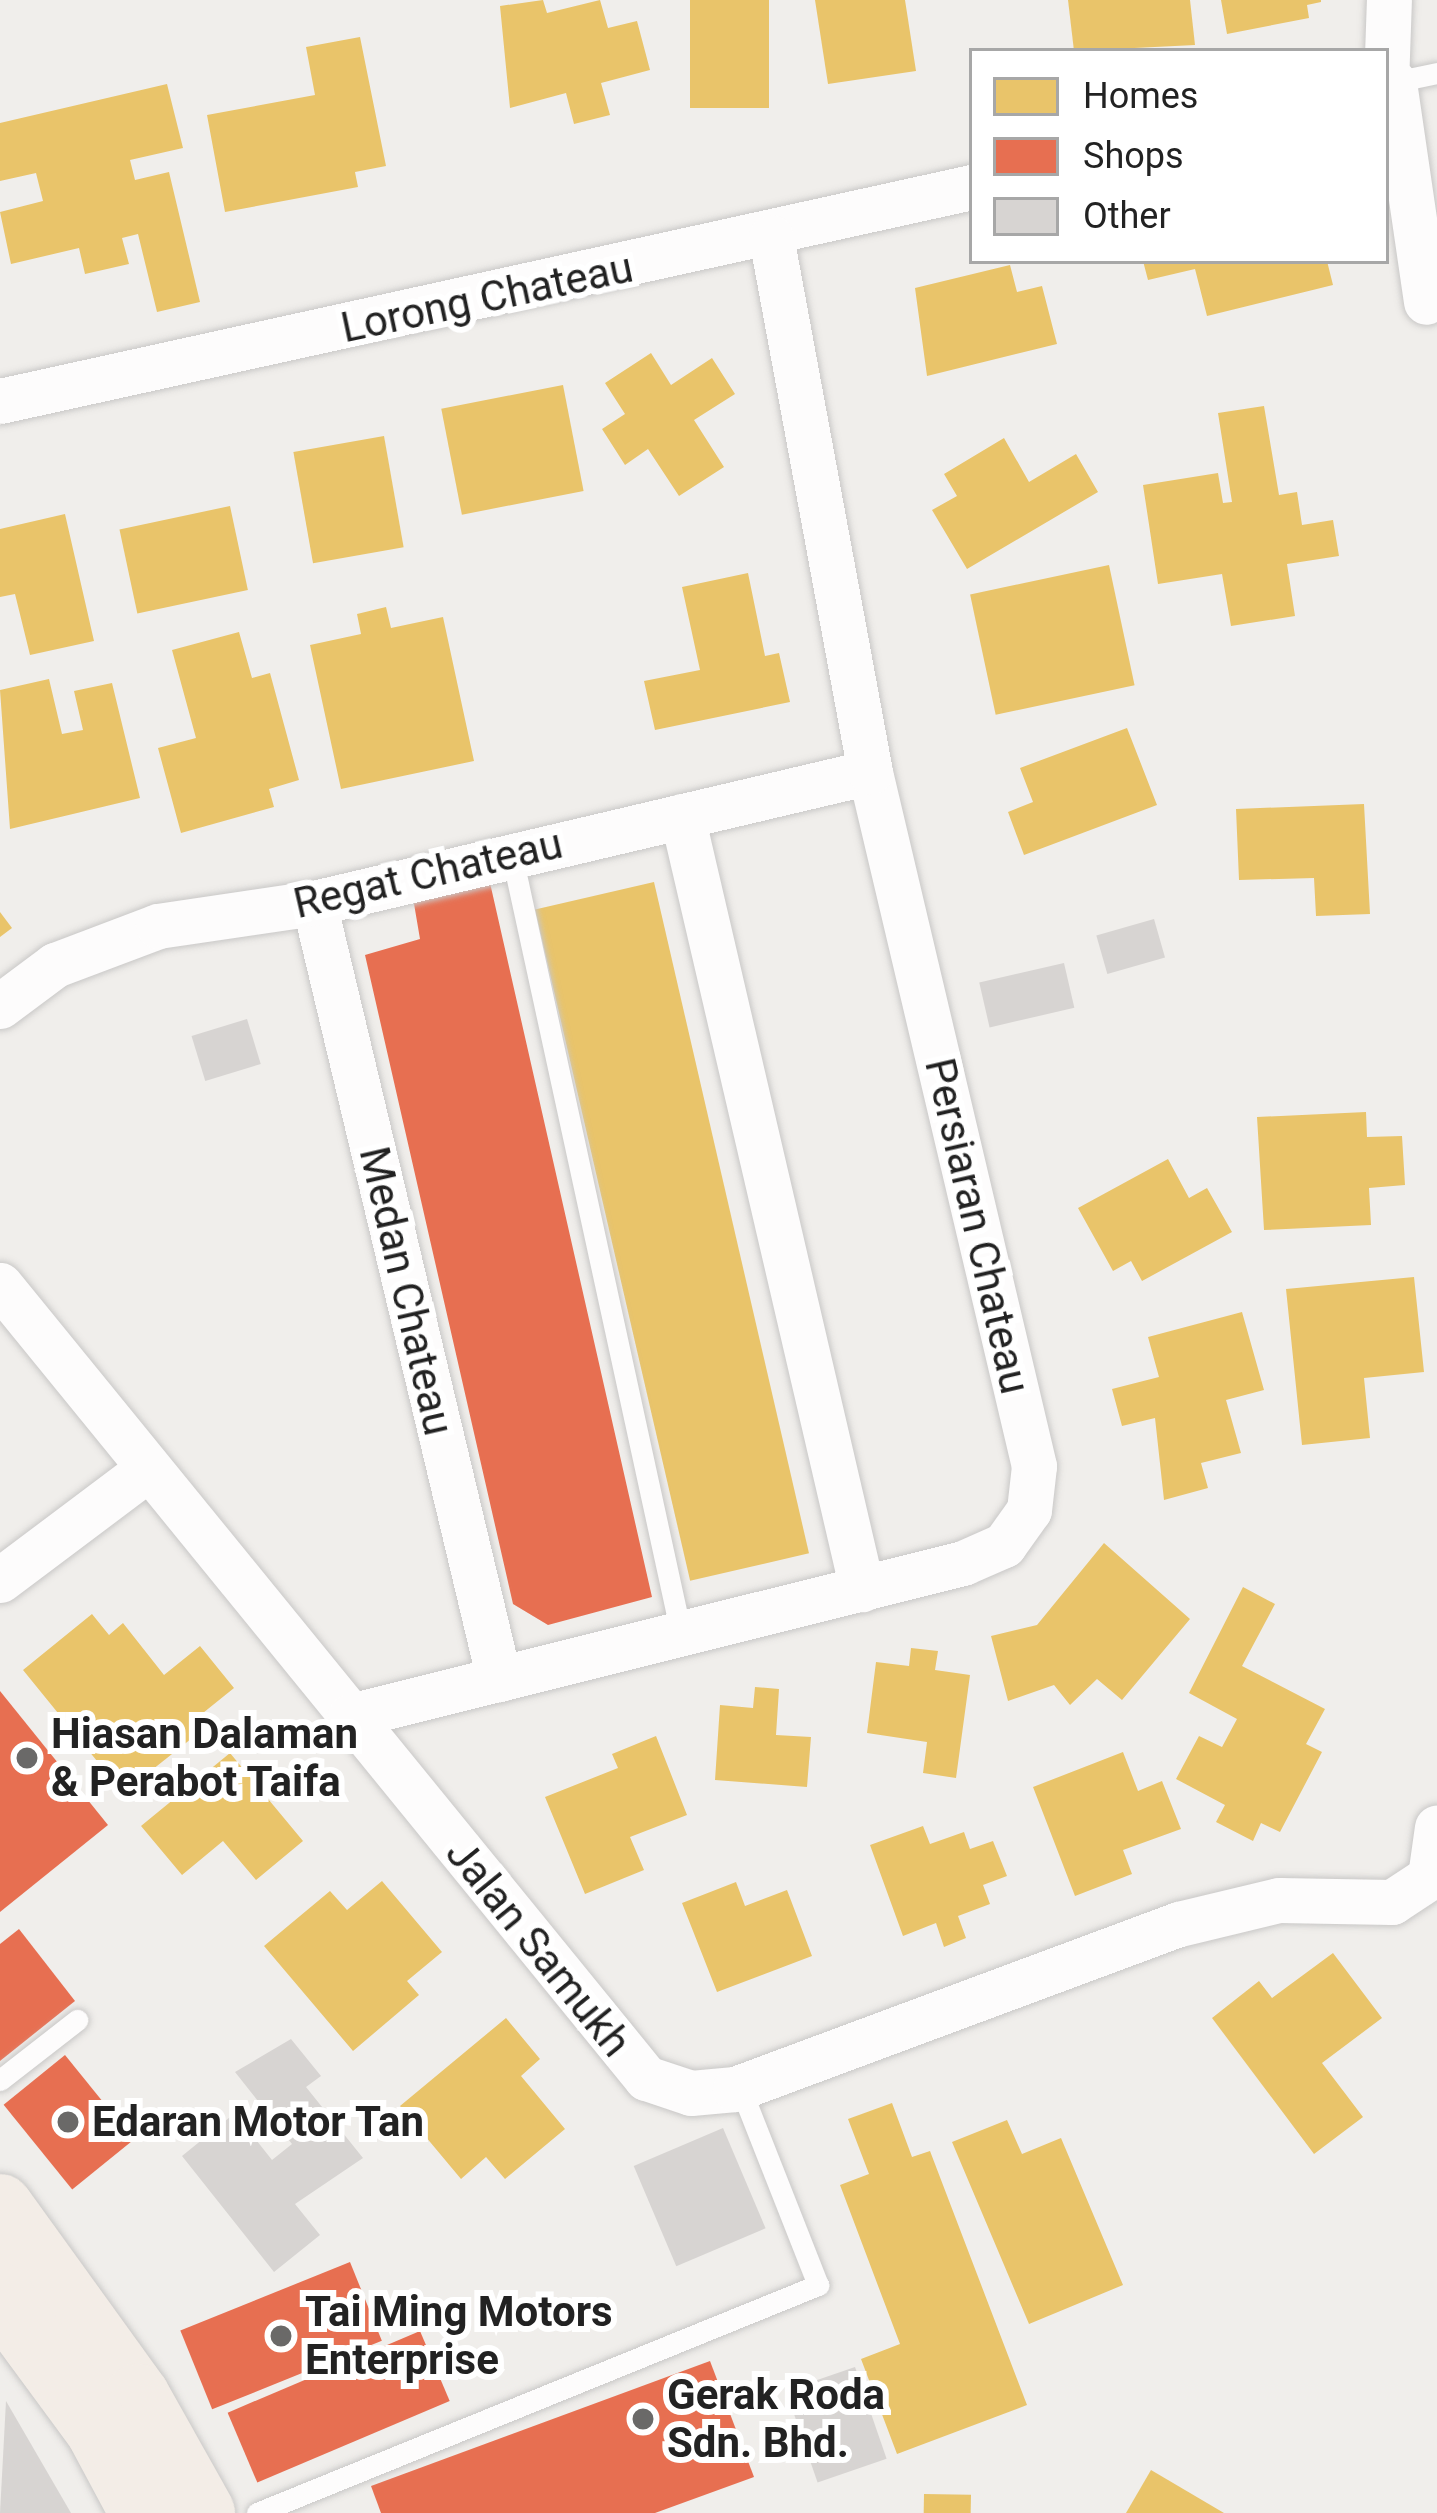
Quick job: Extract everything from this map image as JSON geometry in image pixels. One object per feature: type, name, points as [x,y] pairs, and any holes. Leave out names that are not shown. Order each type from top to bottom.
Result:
[{"type":"main road","points":[[0,2207],[136,2397],[202,2513]]},
{"type":"main road","points":[[0,2296],[98,2429],[143,2513]]},
{"type":"street","points":[[1389,0],[1406,79],[1426,302]]},
{"type":"street","name":"Lorong Chateau","points":[[0,401],[771,237],[969,188]]},
{"type":"street","name":"Persiaran Chateau","points":[[350,1716],[862,1588],[1004,1545],[1029,1510],[1034,1466],[870,772],[771,237]]},
{"type":"street","name":"Regat Chateau","points":[[0,1006],[55,965],[158,926],[314,903],[870,772]]},
{"type":"street","points":[[682,816],[862,1588]]},
{"type":"street","name":"Medan Chateau","points":[[314,903],[499,1679]]},
{"type":"street","name":"Jalan Samukh","points":[[0,1285],[146,1472],[646,2078],[691,2093],[740,2087],[1179,1924],[1280,1900],[1392,1902],[1430,1877],[1437,1827]]},
{"type":"street","points":[[0,1580],[146,1472]]},
{"type":"lane","points":[[512,856],[681,1634]]},
{"type":"lane","points":[[0,2080],[77,2020]]},
{"type":"lane","points":[[257,2513],[818,2285],[740,2087]]},
{"type":"building: Homes","points":[[543,0],[547,13],[600,0],[608,28],[637,21],[650,70],[601,83],[610,115],[574,124],[566,93],[510,108],[500,6]]},
{"type":"building: Homes","points":[[690,0],[769,0],[769,108],[690,108]]},
{"type":"building: Homes","points":[[815,0],[905,0],[916,71],[828,84]]},
{"type":"building: Homes","points":[[1068,0],[1190,0],[1195,45],[1074,48]]},
{"type":"building: Homes","points":[[1221,0],[1321,2],[1307,5],[1309,18],[1227,34]]},
{"type":"building: Homes","points":[[360,37],[386,166],[355,172],[358,187],[225,212],[207,115],[315,95],[306,47]]},
{"type":"building: Homes","points":[[167,84],[183,148],[130,160],[135,180],[169,172],[200,302],[157,312],[138,234],[122,238],[129,264],[85,274],[79,248],[11,264],[0,212],[43,201],[36,173],[0,181],[0,123]]},
{"type":"building: Homes","points":[[1144,264],[1328,264],[1333,285],[1207,316],[1195,269],[1148,280]]},
{"type":"building: Homes","points":[[1010,265],[1017,292],[1042,286],[1057,344],[927,376],[915,288]]},
{"type":"building: Homes","points":[[651,353],[671,385],[712,358],[735,394],[694,420],[724,467],[679,496],[648,449],[625,465],[602,429],[625,414],[605,383]]},
{"type":"building: Homes","points":[[563,385],[584,491],[462,515],[441,409]]},
{"type":"building: Homes","points":[[1264,406],[1279,495],[1297,492],[1302,525],[1333,520],[1339,556],[1287,564],[1295,616],[1231,626],[1222,574],[1158,584],[1143,485],[1218,473],[1223,503],[1232,502],[1218,413]]},
{"type":"building: Homes","points":[[384,436],[404,547],[313,563],[293,452]]},
{"type":"building: Homes","points":[[1004,438],[1029,482],[1076,454],[1098,492],[967,569],[932,510],[957,496],[944,474]]},
{"type":"building: Homes","points":[[230,506],[248,590],[137,614],[119,529]]},
{"type":"building: Homes","points":[[65,514],[94,641],[30,655],[15,594],[0,597],[0,529]]},
{"type":"building: Homes","points":[[1109,565],[1135,685],[996,715],[970,595]]},
{"type":"building: Homes","points":[[748,573],[765,656],[779,653],[790,702],[655,730],[644,681],[700,670],[682,587]]},
{"type":"building: Homes","points":[[386,607],[391,628],[443,617],[474,761],[341,789],[310,645],[361,634],[357,614]]},
{"type":"building: Homes","points":[[239,632],[252,678],[270,673],[299,780],[269,789],[274,807],[181,833],[158,748],[196,738],[172,650]]},
{"type":"building: Homes","points":[[49,679],[62,734],[83,730],[74,691],[112,683],[140,798],[10,829],[0,690]]},
{"type":"building: Homes","points":[[1127,728],[1157,805],[1024,855],[1008,812],[1033,802],[1020,768]]},
{"type":"building: Homes","points":[[1364,804],[1370,914],[1316,916],[1314,878],[1239,880],[1236,809]]},
{"type":"building: Homes","points":[[654,882],[809,1553],[690,1581],[535,909]]},
{"type":"building: Homes","points":[[0,912],[12,928],[0,937]]},
{"type":"building: Homes","points":[[1366,1112],[1367,1137],[1402,1136],[1405,1185],[1369,1188],[1371,1225],[1264,1230],[1257,1117]]},
{"type":"building: Homes","points":[[1168,1159],[1189,1198],[1207,1188],[1232,1232],[1142,1281],[1131,1261],[1113,1271],[1078,1208]]},
{"type":"building: Homes","points":[[1414,1277],[1424,1372],[1364,1378],[1370,1438],[1302,1445],[1286,1289]]},
{"type":"building: Homes","points":[[1242,1312],[1264,1390],[1226,1400],[1241,1453],[1201,1463],[1208,1488],[1164,1500],[1155,1418],[1122,1426],[1112,1389],[1159,1377],[1148,1337]]},
{"type":"building: Homes","points":[[1104,1543],[1190,1619],[1122,1700],[1097,1679],[1070,1705],[1054,1685],[1008,1701],[991,1636],[1037,1625]]},
{"type":"building: Homes","points":[[1243,1587],[1275,1604],[1242,1666],[1325,1709],[1306,1744],[1322,1752],[1280,1832],[1261,1823],[1253,1841],[1216,1822],[1225,1805],[1176,1779],[1199,1736],[1222,1747],[1237,1719],[1189,1693]]},
{"type":"building: Homes","points":[[92,1614],[109,1635],[123,1623],[164,1675],[200,1646],[234,1688],[198,1717],[206,1727],[123,1793],[23,1670]]},
{"type":"building: Homes","points":[[911,1648],[938,1651],[935,1670],[970,1675],[956,1778],[923,1773],[927,1742],[867,1733],[876,1662],[909,1666]]},
{"type":"building: Homes","points":[[755,1687],[779,1689],[776,1735],[811,1737],[807,1787],[715,1780],[720,1705],[753,1708]]},
{"type":"building: Homes","points":[[656,1736],[687,1815],[630,1837],[644,1870],[585,1894],[545,1797],[618,1768],[612,1754]]},
{"type":"building: Homes","points":[[1123,1752],[1138,1791],[1162,1781],[1181,1829],[1123,1850],[1132,1874],[1075,1896],[1033,1787]]},
{"type":"building: Homes","points":[[230,1753],[303,1841],[256,1880],[223,1841],[182,1875],[141,1826]]},
{"type":"building: Homes","points":[[923,1826],[930,1844],[964,1832],[970,1849],[993,1841],[1007,1876],[983,1885],[990,1904],[958,1916],[966,1938],[944,1947],[936,1923],[903,1936],[870,1845]]},
{"type":"building: Homes","points":[[382,1881],[442,1952],[407,1981],[419,1995],[353,2051],[264,1946],[330,1891],[347,1910]]},
{"type":"building: Homes","points":[[736,1882],[745,1906],[787,1890],[812,1956],[717,1992],[682,1903]]},
{"type":"building: Homes","points":[[1333,1953],[1382,2018],[1322,2063],[1363,2117],[1314,2154],[1212,2018],[1259,1981],[1272,1998]]},
{"type":"building: Homes","points":[[506,2018],[540,2059],[521,2076],[565,2129],[505,2179],[486,2157],[461,2179],[400,2106]]},
{"type":"building: Homes","points":[[892,2103],[912,2157],[930,2151],[1027,2405],[897,2454],[861,2359],[900,2344],[840,2185],[869,2174],[848,2119]]},
{"type":"building: Homes","points":[[1007,2120],[1022,2154],[1061,2138],[1123,2285],[1029,2324],[952,2142]]},
{"type":"building: Homes","points":[[1151,2470],[1224,2513],[1126,2513]]},
{"type":"building: Homes","points":[[924,2494],[971,2495],[971,2513],[924,2513]]},
{"type":"building: Shops","points":[[488,874],[652,1597],[548,1625],[513,1604],[365,955],[420,939],[412,892]]},
{"type":"building: Shops","name":"Hiasan Dalaman & Perabot Taifa","points":[[0,1691],[108,1825],[0,1912]]},
{"type":"building: Shops","points":[[19,1929],[75,2001],[0,2061],[0,1944]]},
{"type":"building: Shops","name":"Edaran Motor Tan","points":[[65,2055],[134,2140],[72,2189],[4,2105]]},
{"type":"building: Shops","name":"Tai Ming Motors Enterprise","points":[[350,2262],[382,2341],[212,2409],[180,2331]]},
{"type":"building: Shops","points":[[420,2331],[450,2401],[257,2483],[228,2413]]},
{"type":"building: Shops","name":"Gerak Roda Sdn. Bhd.","points":[[710,2361],[754,2477],[655,2513],[381,2513],[371,2486]]},
{"type":"building: Other","points":[[1154,919],[1165,957],[1107,974],[1096,936]]},
{"type":"building: Other","points":[[1064,963],[1074,1008],[990,1027],[979,983]]},
{"type":"building: Other","points":[[247,1019],[261,1064],[205,1081],[192,1036]]},
{"type":"building: Other","points":[[291,2039],[321,2076],[306,2087],[363,2158],[295,2204],[320,2235],[274,2272],[182,2156],[235,2113],[272,2160],[292,2144],[235,2072]]},
{"type":"building: Other","points":[[723,2128],[766,2228],[676,2266],[634,2166]]},
{"type":"building: Other","points":[[855,2367],[887,2459],[818,2482],[786,2391]]},
{"type":"building: Other","points":[[6,2401],[71,2513],[0,2513]]},
{"type":"place","name":"Hiasan Dalaman & Perabot Taifa","points":[[27,1758]]},
{"type":"place","name":"Edaran Motor Tan","points":[[68,2122]]},
{"type":"place","name":"Tai Ming Motors Enterprise","points":[[281,2336]]},
{"type":"place","name":"Gerak Roda Sdn. Bhd.","points":[[643,2419]]}]
